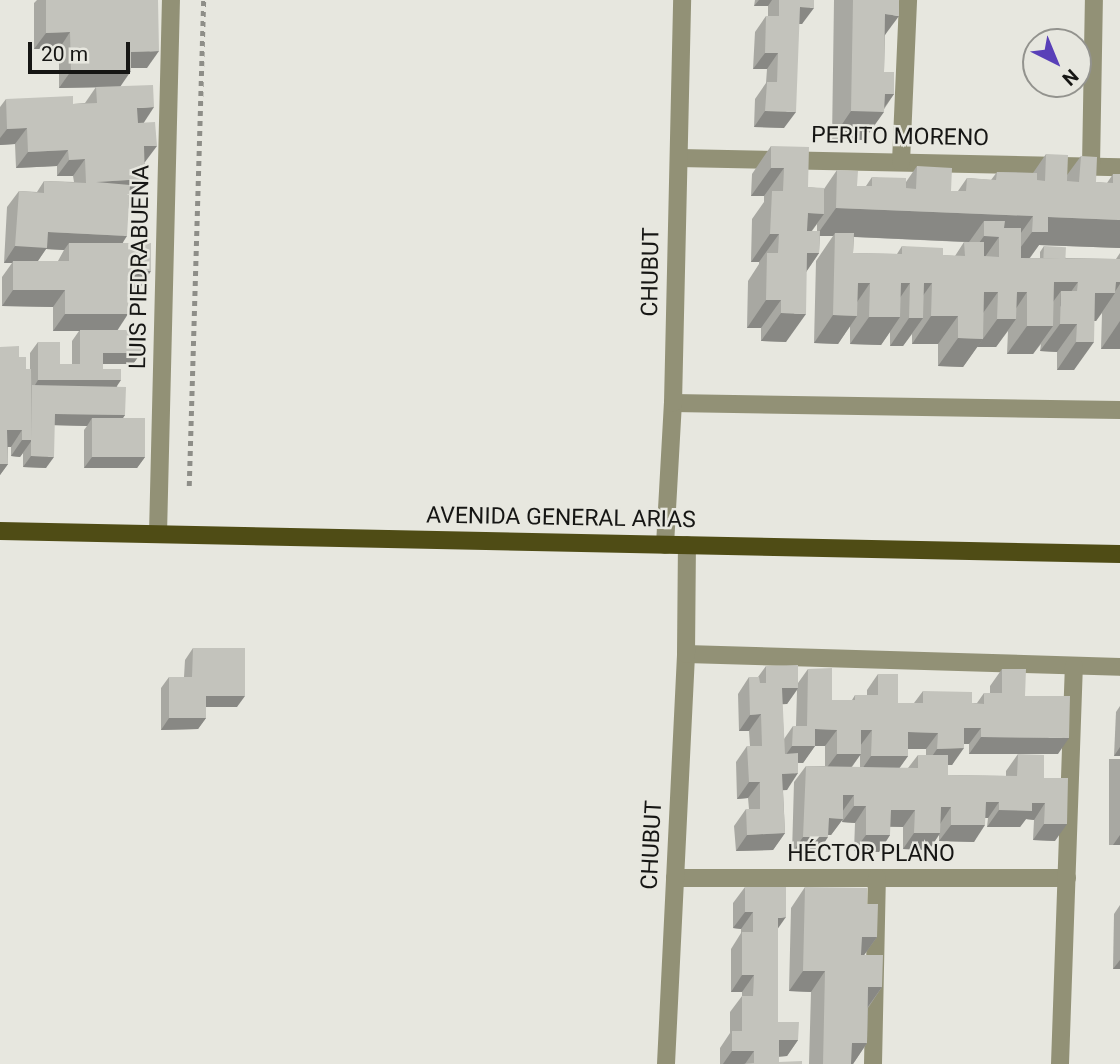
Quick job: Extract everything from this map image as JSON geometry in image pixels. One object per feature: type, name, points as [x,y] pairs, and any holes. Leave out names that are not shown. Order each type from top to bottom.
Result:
[{"type":"main road","name":"AVENIDA GENERAL ARIAS","points":[[0,531],[1120,554]]},
{"type":"street","name":"LUIS PIEDRABUENA","points":[[158,534],[172,0]]},
{"type":"street","name":"CHUBUT","points":[[665,545],[673,403],[682,0]]},
{"type":"street","points":[[901,162],[908,0]]},
{"type":"street","points":[[1091,166],[1094,0]]},
{"type":"street","name":"PERITO MORENO","points":[[679,159],[1120,167]]},
{"type":"street","points":[[673,403],[1120,410]]},
{"type":"street","name":"CHUBUT","points":[[666,1064],[686,654],[687,545]]},
{"type":"street","points":[[686,654],[1120,667]]},
{"type":"street","points":[[1060,1064],[1074,666]]},
{"type":"street","name":"HÉCTOR PLANO","points":[[675,878],[1067,878]]},
{"type":"street","points":[[873,1064],[877,878]]},
{"type":"path","points":[[189,486],[203,0]]},
{"type":"building","points":[[46,0],[158,0],[159,51],[131,52],[131,71],[71,71],[70,32],[46,33]]},
{"type":"building","points":[[779,0],[814,0],[814,8],[800,7],[796,112],[765,111],[767,82],[777,82],[778,53],[765,53],[766,16],[779,16]]},
{"type":"building","points":[[853,0],[899,0],[899,16],[885,14],[884,72],[894,72],[894,94],[885,94],[884,112],[851,111]]},
{"type":"building","points":[[153,85],[154,107],[137,108],[138,123],[155,122],[157,146],[144,146],[145,179],[96,182],[130,185],[127,236],[48,232],[47,248],[15,246],[19,191],[44,193],[44,181],[86,183],[85,159],[69,160],[68,150],[28,152],[27,128],[7,129],[6,99],[73,96],[73,104],[97,103],[96,87]]},
{"type":"building","points":[[771,146],[809,147],[808,187],[824,188],[824,214],[808,213],[807,231],[820,231],[819,253],[807,253],[806,314],[781,313],[781,300],[766,300],[767,253],[778,253],[779,234],[770,234],[772,191],[783,191],[784,168],[771,168]]},
{"type":"building","points":[[1046,154],[1068,155],[1067,181],[1079,182],[1081,156],[1097,157],[1096,182],[1113,183],[1113,174],[1120,174],[1120,220],[1048,217],[1048,232],[1032,232],[1033,216],[836,208],[837,170],[858,171],[857,186],[872,186],[872,177],[906,178],[906,188],[916,189],[917,166],[952,168],[951,191],[966,191],[967,178],[996,180],[997,172],[1037,173],[1037,180],[1045,181]]},
{"type":"building","points":[[984,221],[1005,221],[1004,228],[1021,228],[1021,258],[1120,259],[1120,282],[1116,282],[1115,293],[1095,293],[1094,342],[1076,342],[1077,324],[1060,324],[1061,291],[1077,291],[1078,282],[1054,282],[1053,326],[1027,326],[1027,292],[1017,292],[1016,319],[997,319],[998,292],[984,292],[983,339],[958,338],[958,316],[931,316],[932,283],[924,283],[923,318],[909,318],[910,283],[901,283],[900,317],[869,317],[870,283],[858,283],[857,316],[833,315],[835,233],[854,233],[853,253],[902,254],[902,246],[943,248],[943,255],[965,256],[964,242],[984,242],[984,256],[999,257],[999,237],[984,236]]},
{"type":"building","points":[[69,243],[151,243],[151,271],[129,271],[128,314],[65,314],[65,290],[13,290],[13,261],[69,261]]},
{"type":"building","points":[[1044,246],[1066,247],[1065,259],[1043,258]]},
{"type":"building","points":[[80,330],[141,330],[141,353],[103,353],[103,369],[121,369],[121,380],[38,380],[38,342],[60,342],[60,364],[80,364]]},
{"type":"building","points":[[19,346],[19,357],[26,357],[26,369],[31,369],[32,440],[22,440],[22,430],[7,430],[8,464],[0,464],[0,347]]},
{"type":"building","points":[[32,385],[126,387],[125,415],[55,414],[54,457],[31,456]]},
{"type":"building","points":[[92,418],[145,418],[145,457],[92,457]]},
{"type":"building","points":[[193,648],[245,648],[245,696],[206,696],[206,718],[169,718],[169,677],[192,677]]},
{"type":"building","points":[[798,665],[798,688],[782,688],[785,754],[798,753],[798,773],[782,774],[785,833],[747,835],[746,809],[760,809],[760,782],[749,782],[747,746],[762,746],[761,714],[750,715],[749,677],[759,677],[760,683],[766,683],[766,666]]},
{"type":"building","points":[[832,668],[832,700],[855,700],[855,695],[878,695],[878,674],[898,674],[898,703],[923,703],[923,691],[972,692],[972,703],[984,704],[984,693],[1002,693],[1002,669],[1026,669],[1025,696],[1070,696],[1069,738],[981,737],[981,728],[964,728],[964,748],[937,749],[938,733],[908,732],[908,756],[871,756],[872,730],[861,730],[861,754],[837,754],[837,730],[815,729],[815,746],[792,746],[793,726],[807,726],[808,669]]},
{"type":"building","points":[[1018,754],[1044,755],[1044,778],[1068,778],[1067,824],[1044,824],[1045,803],[1032,803],[1032,811],[999,810],[999,802],[986,802],[985,825],[951,825],[951,807],[941,807],[940,833],[914,833],[915,810],[891,810],[890,835],[866,835],[866,806],[854,806],[854,795],[843,795],[843,819],[829,818],[828,837],[803,837],[806,766],[918,768],[918,755],[948,755],[948,775],[1017,776]]},
{"type":"building","points":[[745,887],[786,887],[786,917],[778,918],[778,1022],[799,1022],[798,1040],[779,1040],[779,1062],[802,1061],[802,1064],[743,1064],[754,1063],[754,1051],[732,1051],[732,1031],[742,1031],[742,996],[753,996],[754,975],[742,975],[742,932],[753,932],[753,912],[745,912]]},
{"type":"building","points":[[805,887],[867,888],[867,904],[878,904],[877,937],[862,937],[861,955],[883,955],[882,987],[868,987],[867,1043],[852,1043],[851,1064],[823,1064],[825,971],[803,971]]}]
